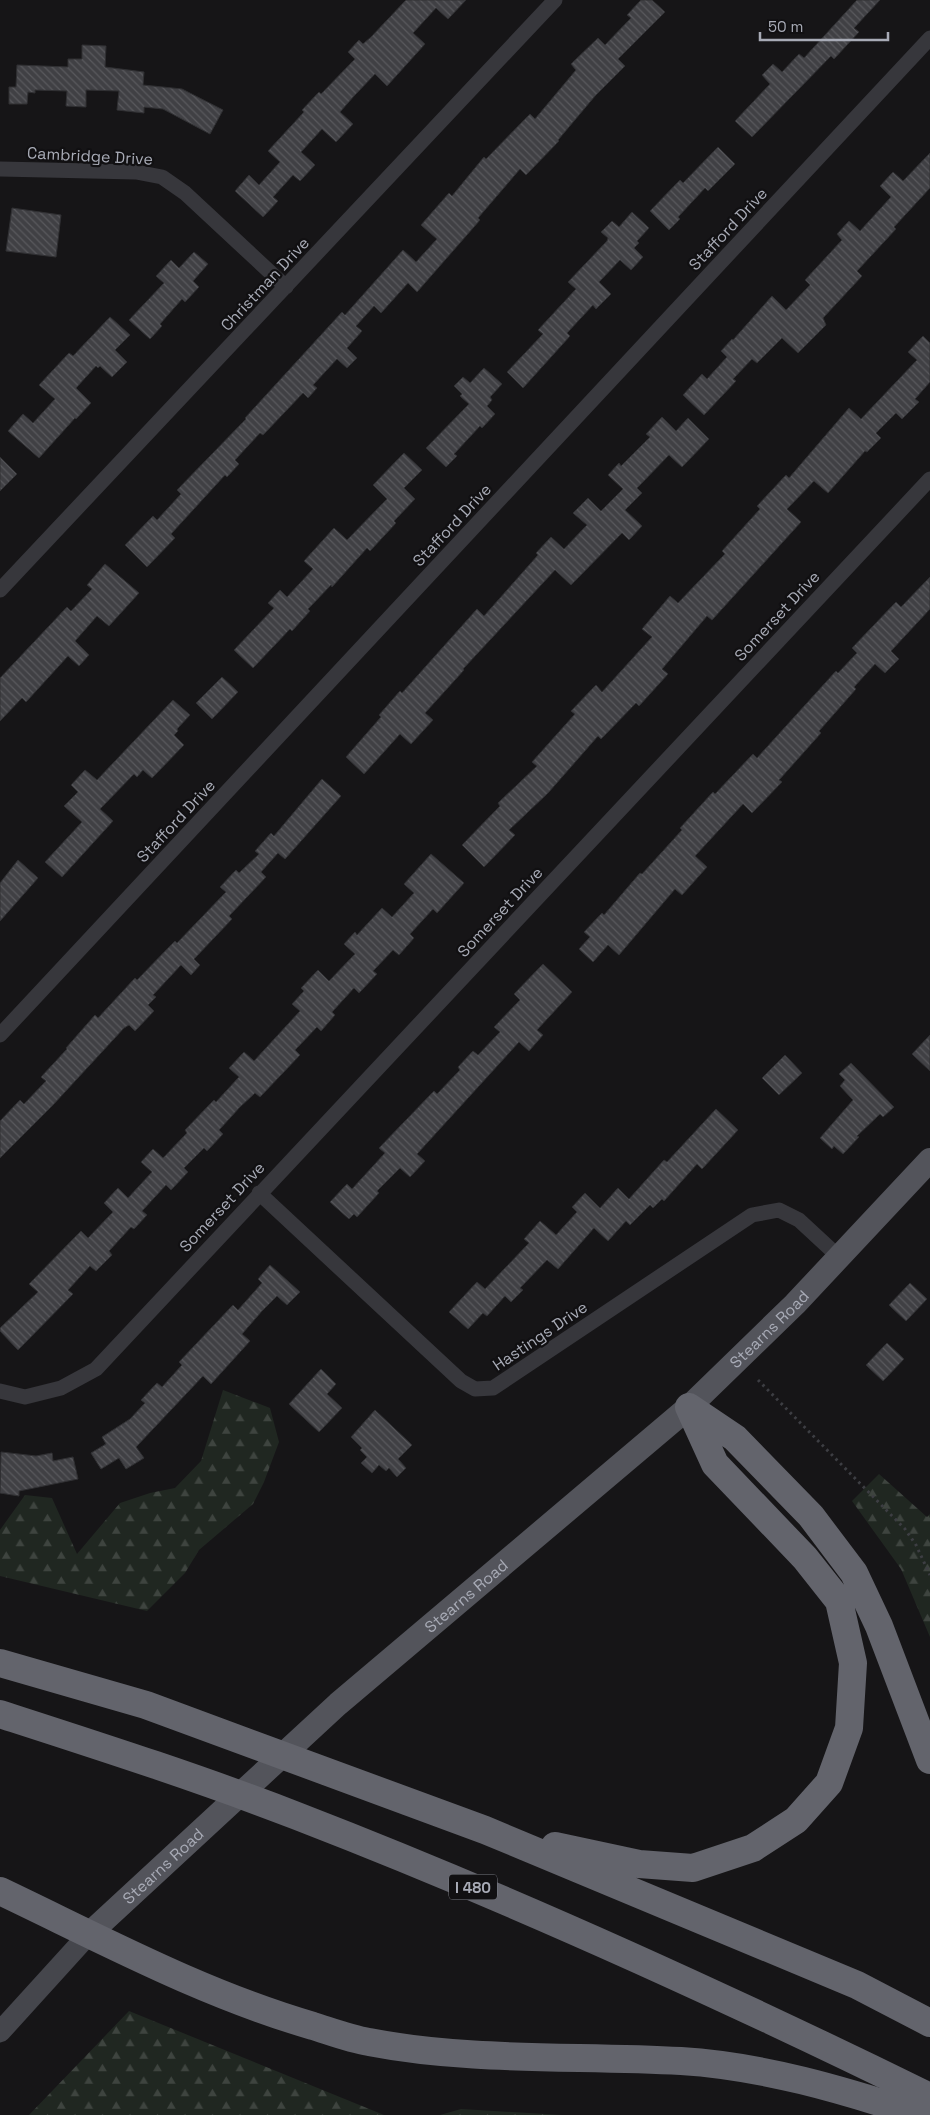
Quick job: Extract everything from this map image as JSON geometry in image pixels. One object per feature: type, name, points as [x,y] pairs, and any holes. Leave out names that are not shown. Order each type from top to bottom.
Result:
[{"type":"highway","points":[[689,1408],[735,1438],[811,1516],[854,1573],[879,1626],[930,1760]]},
{"type":"highway","points":[[485,1830],[640,1864],[693,1868],[753,1848],[796,1820],[829,1783],[849,1728],[853,1663],[839,1601],[805,1558],[715,1464],[689,1408]]},
{"type":"highway","points":[[0,1663],[146,1705],[485,1830],[857,1986],[930,2023]]},
{"type":"highway","name":"I 480","points":[[0,1714],[137,1759],[294,1815],[450,1877],[648,1963],[930,2096]]},
{"type":"highway","points":[[0,1891],[167,1973],[270,2014],[368,2042],[465,2055],[683,2061],[765,2072],[865,2097],[920,2115]]},
{"type":"main road","name":"Stearns Road","points":[[0,2032],[88,1935],[338,1704],[689,1408],[795,1304],[930,1160]]},
{"type":"street","name":"Christman Drive","points":[[0,590],[555,0]]},
{"type":"street","name":"Stafford Drive","points":[[0,1035],[930,38]]},
{"type":"street","name":"Cambridge Drive","points":[[0,169],[136,172],[162,177],[185,193],[286,287]]},
{"type":"street","name":"Somerset Drive","points":[[0,1391],[25,1397],[61,1388],[96,1369],[930,479]]},
{"type":"street","name":"Hastings Drive","points":[[259,1193],[461,1381],[475,1389],[493,1388],[752,1215],[779,1210],[798,1220],[839,1257]]},
{"type":"path","points":[[758,1380],[905,1529],[916,1546],[930,1575]]},
{"type":"green space","points":[[223,1390],[270,1408],[279,1442],[264,1482],[253,1504],[199,1550],[185,1573],[147,1611],[0,1576],[0,1530],[25,1495],[52,1498],[77,1554],[120,1503],[150,1493],[175,1488],[201,1461]]},
{"type":"green space","points":[[879,1474],[927,1517],[930,1514],[930,1637],[901,1569],[852,1501]]},
{"type":"green space","points":[[129,2011],[384,2115],[29,2115]]},
{"type":"green space","points":[[461,2109],[562,2115],[440,2115]]},
{"type":"building","points":[[406,0],[466,0],[448,19],[436,8],[413,33],[425,44],[387,86],[375,74],[354,96],[340,112],[353,124],[336,142],[322,129],[301,152],[315,165],[300,181],[293,175],[273,197],[278,201],[263,217],[235,191],[249,175],[259,185],[280,162],[268,151],[304,112],[302,110],[319,92],[321,94],[355,59],[348,52],[359,40],[363,44],[371,37]]},
{"type":"building","points":[[641,0],[652,0],[665,12],[618,59],[625,66],[595,96],[559,141],[526,175],[520,169],[478,218],[480,220],[417,292],[408,283],[381,313],[374,306],[356,326],[362,331],[347,348],[357,358],[347,368],[337,359],[313,385],[317,388],[308,398],[303,393],[263,435],[260,433],[235,460],[239,464],[227,477],[225,475],[171,534],[175,538],[147,567],[125,545],[153,516],[157,520],[181,494],[177,490],[246,419],[342,312],[345,315],[403,250],[416,262],[437,239],[421,225],[449,193],[452,196],[484,157],[486,159],[530,114],[535,119],[576,70],[571,64],[598,38],[605,45],[631,18],[627,15]]},
{"type":"building","points":[[857,0],[880,0],[854,28],[859,32],[834,59],[831,56],[752,137],[735,121],[770,84],[762,75],[773,64],[782,72],[799,54],[804,58]]},
{"type":"building","points":[[82,45],[106,46],[105,67],[144,72],[143,85],[182,89],[223,110],[210,134],[163,109],[144,107],[144,113],[117,110],[119,91],[86,90],[86,107],[66,106],[67,91],[35,90],[35,93],[28,92],[27,104],[9,104],[9,87],[16,87],[17,65],[68,67],[68,59],[82,59]]},
{"type":"building","points":[[718,147],[735,164],[708,191],[705,188],[678,217],[680,219],[669,230],[650,211],[680,180],[683,183]]},
{"type":"building","points":[[930,153],[930,188],[894,227],[896,229],[857,271],[862,276],[823,318],[826,325],[798,353],[782,338],[757,363],[752,359],[733,379],[736,381],[704,415],[683,395],[702,374],[707,379],[727,357],[721,351],[772,296],[786,310],[810,285],[805,280],[842,240],[837,234],[849,221],[860,231],[891,197],[880,186],[893,172],[903,181]]},
{"type":"building","points":[[12,208],[61,215],[56,257],[6,251]]},
{"type":"building","points":[[632,212],[649,228],[637,241],[639,243],[634,248],[643,257],[631,270],[620,260],[599,282],[611,294],[596,309],[593,305],[567,333],[570,336],[523,388],[507,372],[543,334],[538,330],[576,289],[568,282],[607,241],[608,238],[601,232],[612,221],[619,227]]},
{"type":"building","points":[[194,252],[208,264],[193,281],[199,287],[185,302],[182,299],[160,324],[162,326],[150,339],[129,320],[164,283],[156,276],[171,260],[179,268]]},
{"type":"building","points":[[110,317],[130,335],[115,350],[127,362],[112,377],[100,366],[98,368],[96,366],[76,388],[91,403],[39,458],[8,431],[23,414],[33,423],[55,399],[39,385],[69,353],[73,356]]},
{"type":"building","points":[[923,336],[930,343],[930,382],[915,399],[919,402],[902,419],[896,413],[876,433],[881,438],[867,452],[865,451],[828,493],[814,481],[787,509],[801,522],[712,620],[707,616],[662,669],[668,674],[639,706],[636,703],[601,739],[598,736],[548,793],[509,830],[515,835],[484,867],[462,845],[500,806],[498,803],[537,766],[532,762],[575,714],[571,711],[596,685],[602,692],[652,637],[642,629],[670,596],[678,603],[725,554],[722,551],[760,509],[757,506],[786,475],[789,478],[849,408],[861,419],[917,360],[908,352]]},
{"type":"building","points":[[484,368],[502,384],[490,397],[492,400],[487,406],[495,414],[482,428],[480,426],[454,454],[457,456],[446,467],[426,448],[469,404],[460,396],[462,394],[454,386],[463,377],[470,383]]},
{"type":"building","points":[[662,417],[676,431],[688,418],[709,439],[682,467],[669,455],[637,488],[642,493],[625,510],[642,526],[629,540],[622,533],[571,585],[555,570],[425,713],[433,720],[411,744],[400,734],[364,774],[346,757],[381,717],[379,715],[400,691],[402,693],[477,609],[484,616],[538,555],[536,553],[551,537],[564,549],[587,525],[573,513],[588,498],[601,511],[623,489],[608,475],[619,463],[621,466],[650,437],[646,434]]},
{"type":"building","points":[[404,453],[422,470],[404,488],[415,499],[370,551],[367,548],[332,587],[331,585],[308,609],[310,611],[292,631],[290,629],[253,668],[234,650],[274,608],[268,603],[280,590],[287,597],[313,569],[304,561],[334,528],[347,540],[387,499],[373,485]]},
{"type":"building","points":[[0,457],[17,474],[0,491]]},
{"type":"building","points":[[105,564],[139,593],[109,626],[97,616],[75,641],[89,655],[79,666],[68,656],[26,702],[22,698],[0,721],[0,678],[67,607],[71,611],[92,589],[87,585]]},
{"type":"building","points":[[930,577],[930,609],[891,651],[899,659],[885,673],[875,664],[819,731],[821,733],[779,780],[782,782],[752,813],[743,804],[695,856],[707,867],[682,895],[675,889],[619,955],[608,945],[593,962],[579,949],[590,937],[584,932],[602,913],[604,915],[640,873],[642,874],[713,792],[715,794],[753,754],[757,758],[836,671],[838,673],[857,653],[852,648],[896,602],[901,607]]},
{"type":"building","points":[[222,677],[238,692],[212,719],[196,703]]},
{"type":"building","points":[[173,700],[190,715],[174,735],[184,745],[152,778],[143,770],[137,777],[134,774],[100,809],[113,821],[62,877],[45,862],[82,822],[64,806],[78,792],[71,785],[85,770],[97,780]]},
{"type":"building","points":[[322,779],[341,796],[285,859],[278,853],[261,872],[266,877],[229,916],[232,919],[194,959],[200,965],[191,975],[181,965],[153,995],[156,997],[148,1005],[154,1011],[135,1031],[129,1025],[124,1028],[52,1106],[0,1158],[0,1121],[20,1100],[24,1104],[46,1081],[41,1077],[95,1015],[98,1018],[135,978],[137,980],[175,941],[177,943],[226,892],[220,887],[236,870],[239,873],[259,854],[255,851],[271,833],[274,836]]},
{"type":"building","points":[[431,854],[464,883],[437,913],[433,909],[410,934],[414,938],[399,955],[393,950],[373,971],[377,974],[359,993],[354,988],[332,1012],[335,1015],[321,1031],[317,1027],[295,1050],[300,1055],[260,1097],[255,1093],[240,1107],[219,1130],[223,1134],[207,1151],[204,1148],[184,1168],[188,1172],[171,1190],[166,1185],[142,1211],[147,1215],[134,1229],[131,1227],[109,1251],[112,1255],[96,1271],[90,1266],[68,1290],[73,1294],[18,1350],[0,1331],[0,1328],[38,1292],[29,1284],[81,1231],[88,1238],[113,1212],[104,1203],[118,1188],[128,1198],[152,1172],[141,1162],[153,1149],[163,1158],[187,1133],[185,1130],[214,1100],[216,1102],[239,1077],[229,1068],[244,1052],[254,1061],[300,1011],[292,1004],[304,991],[301,988],[318,970],[329,981],[355,954],[344,944],[355,932],[357,935],[382,908],[392,917],[414,893],[404,884]]},
{"type":"building","points":[[18,860],[38,878],[0,921],[0,883]]},
{"type":"building","points":[[543,964],[572,992],[537,1030],[543,1035],[529,1051],[519,1042],[417,1154],[425,1161],[410,1177],[400,1168],[377,1191],[379,1193],[357,1217],[354,1214],[349,1219],[330,1202],[347,1184],[352,1189],[385,1153],[379,1148],[434,1091],[437,1094],[460,1070],[458,1067],[473,1051],[478,1055],[500,1032],[494,1027],[520,1000],[514,994]]},
{"type":"building","points":[[930,1035],[930,1071],[912,1054]]},
{"type":"building","points":[[785,1055],[802,1073],[779,1095],[762,1078]]},
{"type":"building","points":[[851,1063],[894,1107],[883,1117],[880,1114],[857,1136],[859,1137],[843,1154],[834,1146],[832,1149],[820,1138],[853,1100],[840,1086],[845,1080],[839,1074]]},
{"type":"building","points":[[716,1109],[738,1130],[702,1169],[697,1164],[664,1201],[662,1199],[653,1208],[650,1205],[630,1225],[626,1221],[608,1241],[594,1228],[558,1269],[547,1260],[520,1288],[523,1290],[511,1302],[505,1296],[487,1316],[483,1313],[468,1329],[449,1312],[477,1282],[485,1289],[529,1243],[524,1239],[540,1221],[556,1235],[577,1212],[572,1207],[585,1193],[600,1208],[618,1188],[629,1199],[664,1160],[667,1162]]},
{"type":"building","points":[[270,1265],[300,1292],[287,1305],[277,1296],[262,1311],[242,1334],[250,1341],[211,1384],[203,1376],[136,1447],[144,1458],[126,1469],[119,1458],[101,1469],[91,1453],[106,1444],[102,1437],[130,1419],[145,1403],[141,1400],[157,1383],[162,1387],[182,1365],[179,1362],[233,1305],[238,1310],[262,1283],[258,1279]]},
{"type":"building","points":[[910,1283],[927,1299],[906,1321],[889,1305]]},
{"type":"building","points":[[887,1343],[904,1359],[883,1381],[866,1365]]},
{"type":"building","points":[[321,1369],[336,1384],[327,1394],[342,1408],[319,1432],[289,1404]]},
{"type":"building","points":[[375,1410],[412,1445],[398,1459],[406,1468],[397,1477],[389,1468],[386,1471],[379,1465],[372,1473],[361,1463],[367,1457],[360,1450],[362,1448],[351,1437]]},
{"type":"building","points":[[1,1452],[36,1456],[52,1453],[53,1461],[73,1457],[78,1479],[19,1491],[19,1496],[0,1493]]}]
